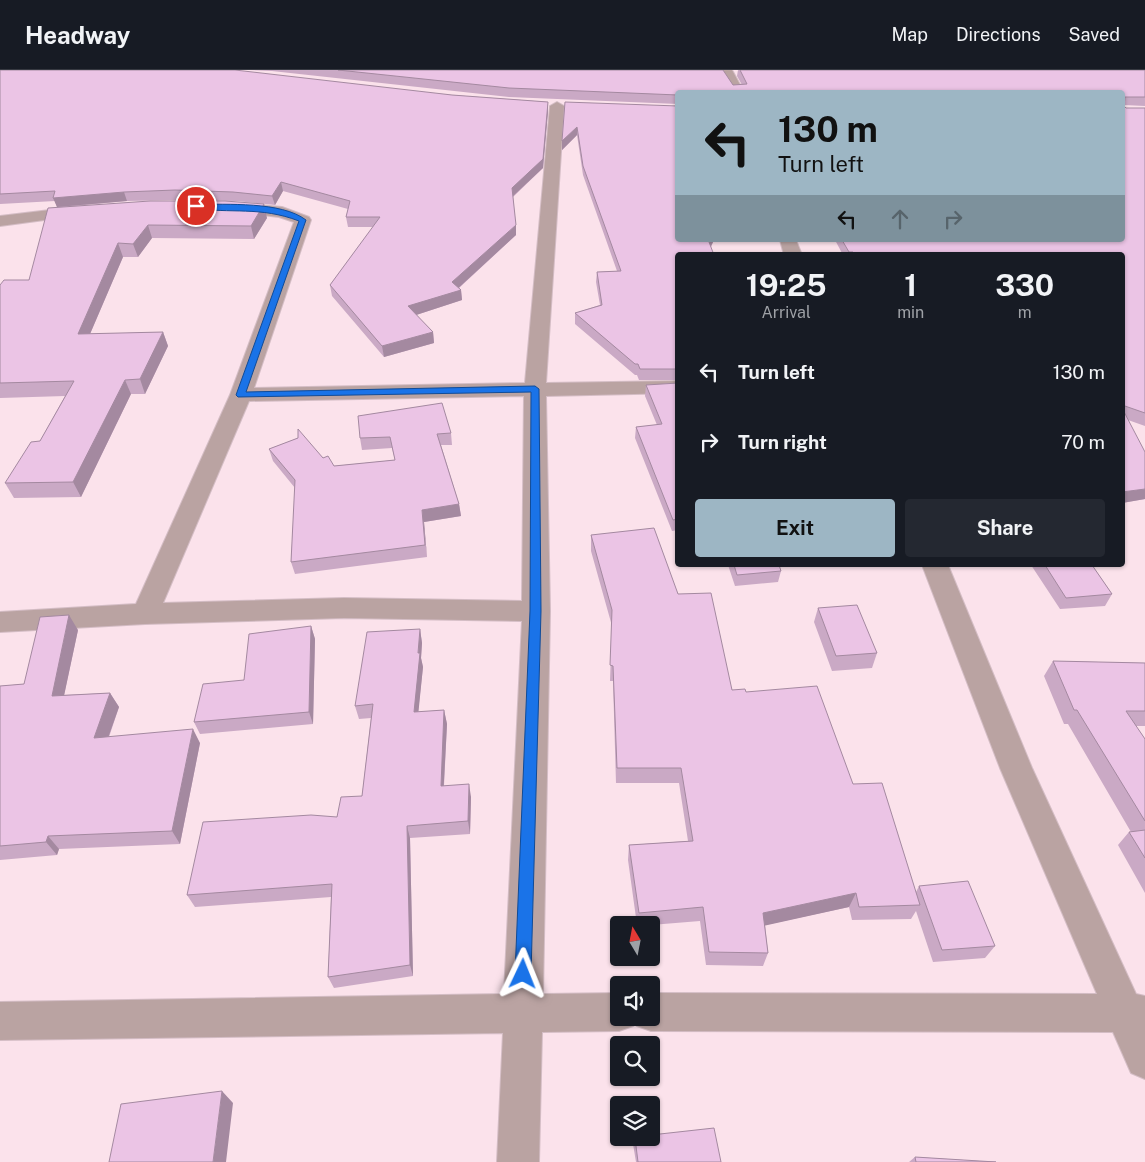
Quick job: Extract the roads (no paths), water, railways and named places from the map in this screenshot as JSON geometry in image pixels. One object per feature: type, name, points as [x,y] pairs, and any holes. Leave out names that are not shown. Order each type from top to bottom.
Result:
[{"type":"street","points":[[726,70],[737,90]]},
{"type":"street","points":[[518,1162],[521,1012],[536,611],[535,389],[558,106]]},
{"type":"street","points":[[145,614],[241,395],[303,220],[282,212],[250,208],[214,207]]},
{"type":"street","points":[[0,221],[100,210]]},
{"type":"street","points":[[241,395],[675,387]]},
{"type":"street","points":[[936,567],[1016,768],[1134,1013],[1145,1059]]},
{"type":"street","points":[[0,622],[145,614],[344,608],[536,611]]},
{"type":"street","points":[[0,1021],[610,1012]]},
{"type":"street","points":[[660,1012],[1134,1013]]}]
